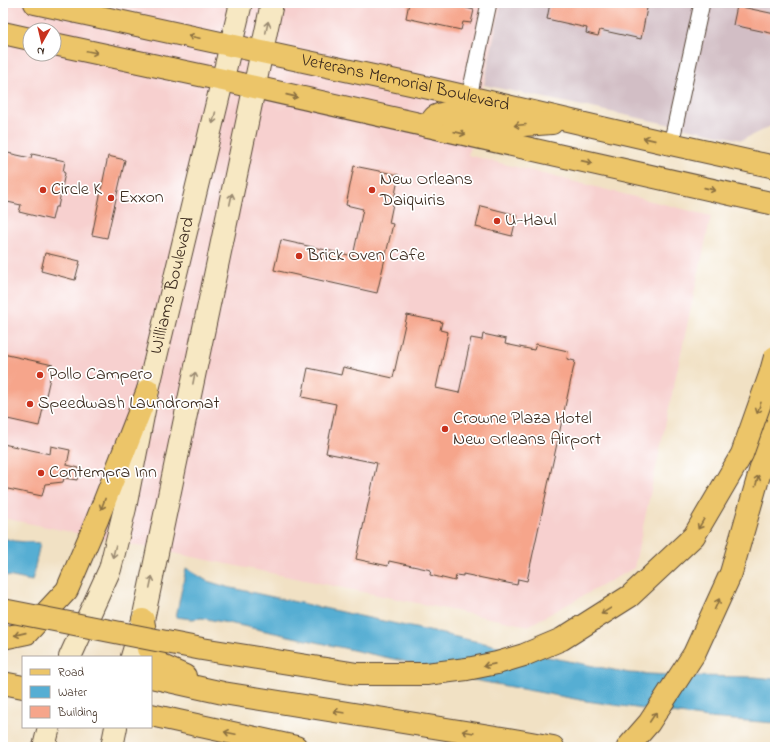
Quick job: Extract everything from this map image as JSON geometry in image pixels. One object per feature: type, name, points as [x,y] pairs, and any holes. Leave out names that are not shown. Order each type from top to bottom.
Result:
[{"type":"main road","name":"Veterans Memorial Boulevard","points":[[35,3],[262,51],[775,167]]},
{"type":"main road","name":"Williams Boulevard","points":[[70,656],[110,569],[125,508],[148,390],[241,3]]},
{"type":"main road","name":"Williams Boulevard","points":[[132,656],[143,620],[272,3]]},
{"type":"main road","points":[[3,33],[22,37]]},
{"type":"main road","name":"Veterans Memorial Boulevard","points":[[62,46],[223,80],[775,204]]},
{"type":"main road","points":[[429,126],[434,117],[438,114],[446,112],[509,126],[573,121]]},
{"type":"main road","points":[[728,156],[773,152],[775,150]]},
{"type":"main road","points":[[3,610],[202,649],[357,674],[426,674],[467,669],[497,663],[524,655],[562,639],[630,596],[694,536],[742,454],[775,357]]},
{"type":"main road","points":[[3,638],[27,633],[67,590],[97,520],[148,390]]},
{"type":"main road","points":[[628,747],[649,723],[694,654],[728,580],[775,419]]},
{"type":"main road","points":[[143,620],[148,649],[160,665],[222,693]]},
{"type":"main road","points":[[152,677],[222,693],[553,747]]},
{"type":"main road","points":[[3,683],[22,687]]},
{"type":"main road","points":[[152,715],[296,747]]},
{"type":"main road","points":[[44,747],[49,728]]},
{"type":"main road","points":[[112,747],[116,728]]},
{"type":"street","points":[[469,97],[489,3]]},
{"type":"street","points":[[671,144],[702,3]]},
{"type":"shaded area","points":[[3,3],[501,3],[468,155],[711,216],[634,568],[528,626],[3,518]]},
{"type":"shaded area","points":[[501,3],[775,3],[775,124],[742,140],[484,85]]},
{"type":"water","points":[[3,538],[15,541],[40,543],[32,581],[3,575]]},
{"type":"water","points":[[186,568],[207,581],[227,587],[548,657],[629,673],[775,679],[775,723],[708,718],[586,701],[458,677],[403,661],[243,626],[202,618],[192,619],[176,617]]},
{"type":"building","points":[[409,3],[467,3],[466,8],[474,10],[471,23],[463,22],[461,30],[406,18]]},
{"type":"building","points":[[550,3],[648,3],[641,39],[600,30],[598,36],[586,33],[587,28],[547,19]]},
{"type":"building","points":[[737,6],[775,14],[775,34],[733,25]]},
{"type":"building","name":"Circle K","points":[[3,152],[31,158],[32,154],[65,161],[63,172],[65,173],[58,207],[55,207],[52,220],[19,212],[21,205],[3,201]]},
{"type":"building","points":[[108,156],[125,160],[107,238],[92,235]]},
{"type":"building","points":[[354,166],[399,175],[389,223],[393,224],[377,293],[274,270],[281,240],[353,256],[363,209],[346,205]]},
{"type":"building","name":"U-Haul","points":[[481,206],[517,215],[512,236],[476,227]]},
{"type":"building","points":[[45,253],[80,261],[75,280],[41,271]]},
{"type":"building","name":"Crowne Plaza Hotel New Orleans Airport","points":[[407,315],[442,322],[440,330],[448,332],[436,388],[459,393],[471,338],[482,340],[483,334],[506,339],[505,344],[534,350],[536,344],[568,351],[567,359],[575,361],[527,581],[518,579],[517,585],[463,574],[463,576],[456,575],[455,581],[430,575],[431,570],[389,561],[388,566],[356,559],[377,463],[326,453],[336,404],[302,397],[308,368],[341,375],[343,367],[393,378]]},
{"type":"building","points":[[3,354],[53,365],[39,426],[3,418]]},
{"type":"building","name":"Contempra Inn","points":[[3,444],[50,454],[51,446],[70,450],[67,465],[79,468],[77,480],[64,478],[63,482],[45,484],[42,496],[3,488]]},
{"type":"place","name":"Circle K","points":[[43,190]]},
{"type":"place","name":"New Orleans Daiquiris","points":[[372,190]]},
{"type":"place","name":"Exxon","points":[[111,198]]},
{"type":"place","name":"U-Haul","points":[[497,221]]},
{"type":"place","name":"Brick Oven Cafe","points":[[299,256]]},
{"type":"place","name":"Pollo Campero","points":[[40,375]]},
{"type":"place","name":"Speedwash Laundromat","points":[[30,404]]},
{"type":"place","name":"Crowne Plaza Hotel New Orleans Airport","points":[[445,429]]},
{"type":"place","name":"Contempra Inn","points":[[41,473]]}]
